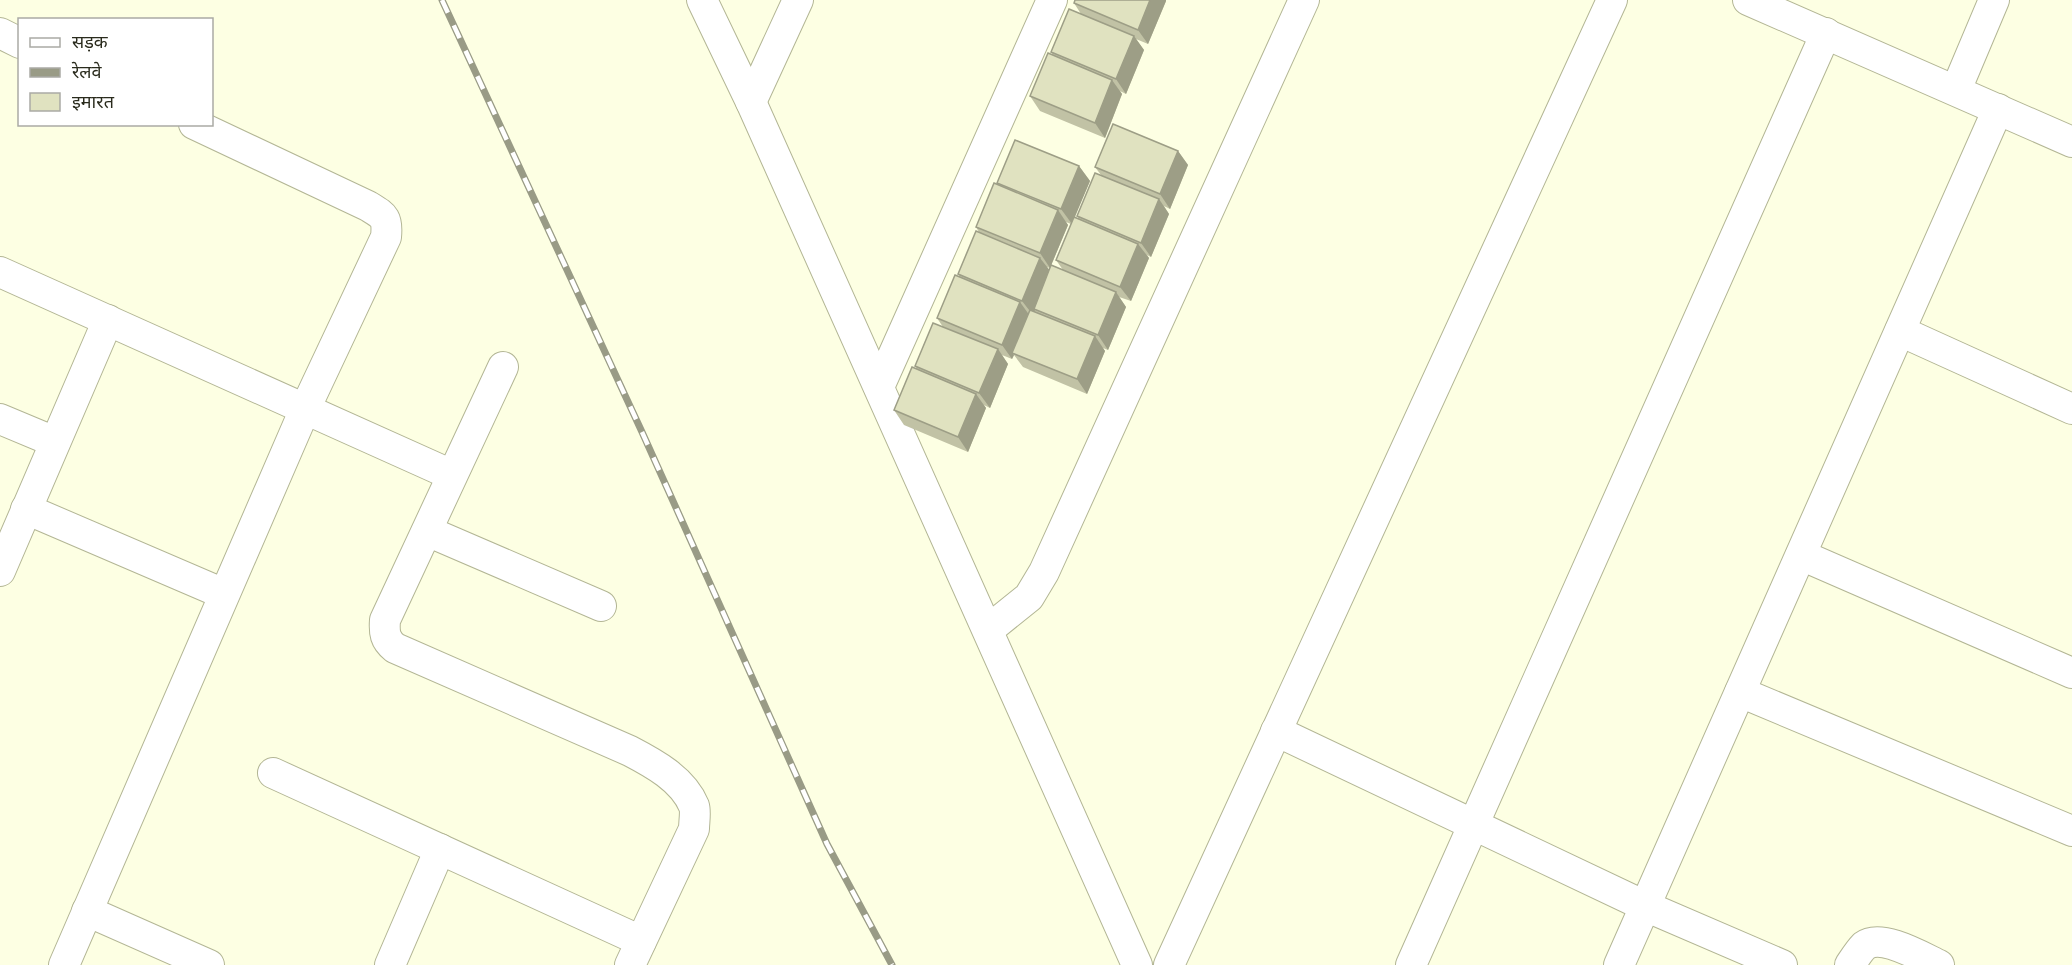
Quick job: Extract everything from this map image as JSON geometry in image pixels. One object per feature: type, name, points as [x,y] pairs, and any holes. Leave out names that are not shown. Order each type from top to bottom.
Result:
[{"type":"street","points":[[702,0],[751,102],[1137,965]]},
{"type":"street","points":[[751,102],[798,0]]},
{"type":"street","points":[[879,387],[1052,0]]},
{"type":"street","points":[[988,630],[1029,597],[1044,572],[1304,0]]},
{"type":"street","points":[[1169,965],[1612,0]]},
{"type":"street","points":[[1748,0],[2072,142]]},
{"type":"street","points":[[1956,90],[1994,0]]},
{"type":"street","points":[[0,33],[18,42]]},
{"type":"street","points":[[1411,965],[1826,33]]},
{"type":"street","points":[[1619,965],[1998,109]]},
{"type":"street","points":[[64,965],[305,408],[386,237],[387,225],[384,215],[198,126]]},
{"type":"street","points":[[0,272],[452,475]]},
{"type":"street","points":[[0,571],[108,320]]},
{"type":"street","points":[[1900,331],[2072,409]]},
{"type":"street","points":[[273,773],[440,849],[636,953],[694,829],[695,807],[685,791],[660,768],[630,751],[395,648],[387,642],[384,631],[385,620],[503,367]]},
{"type":"street","points":[[0,419],[55,442]]},
{"type":"street","points":[[26,509],[224,594]]},
{"type":"street","points":[[427,531],[601,606]]},
{"type":"street","points":[[1801,555],[2072,673]]},
{"type":"street","points":[[1740,692],[2072,831]]},
{"type":"street","points":[[1276,731],[1645,906],[1772,963]]},
{"type":"street","points":[[390,965],[440,849]]},
{"type":"street","points":[[87,911],[209,965]]},
{"type":"street","points":[[1850,965],[1866,945],[1881,942],[1897,946],[1939,965]]},
{"type":"building","points":[[1075,0],[1150,0],[1138,30],[1074,3]]},
{"type":"building","points":[[1069,9],[1134,36],[1116,79],[1051,52]]},
{"type":"building","points":[[1048,53],[1112,80],[1095,123],[1030,96]]},
{"type":"building","points":[[1113,124],[1178,151],[1160,194],[1095,167]]},
{"type":"building","points":[[1015,140],[1079,166],[1061,209],[997,183]]},
{"type":"building","points":[[1095,173],[1159,199],[1141,243],[1077,216]]},
{"type":"building","points":[[994,183],[1058,210],[1040,253],[976,227]]},
{"type":"building","points":[[1074,217],[1138,244],[1120,287],[1056,260]]},
{"type":"building","points":[[976,231],[1040,258],[1022,301],[958,274]]},
{"type":"building","points":[[1051,265],[1116,292],[1098,335],[1034,309]]},
{"type":"building","points":[[955,275],[1020,302],[1002,345],[937,318]]},
{"type":"building","points":[[1030,310],[1095,336],[1077,379],[1012,353]]},
{"type":"building","points":[[933,323],[998,349],[979,393],[915,366]]},
{"type":"building","points":[[912,367],[976,394],[958,437],[894,410]]},
{"type":"railway","points":[[442,0],[642,432],[827,844],[892,965]]}]
